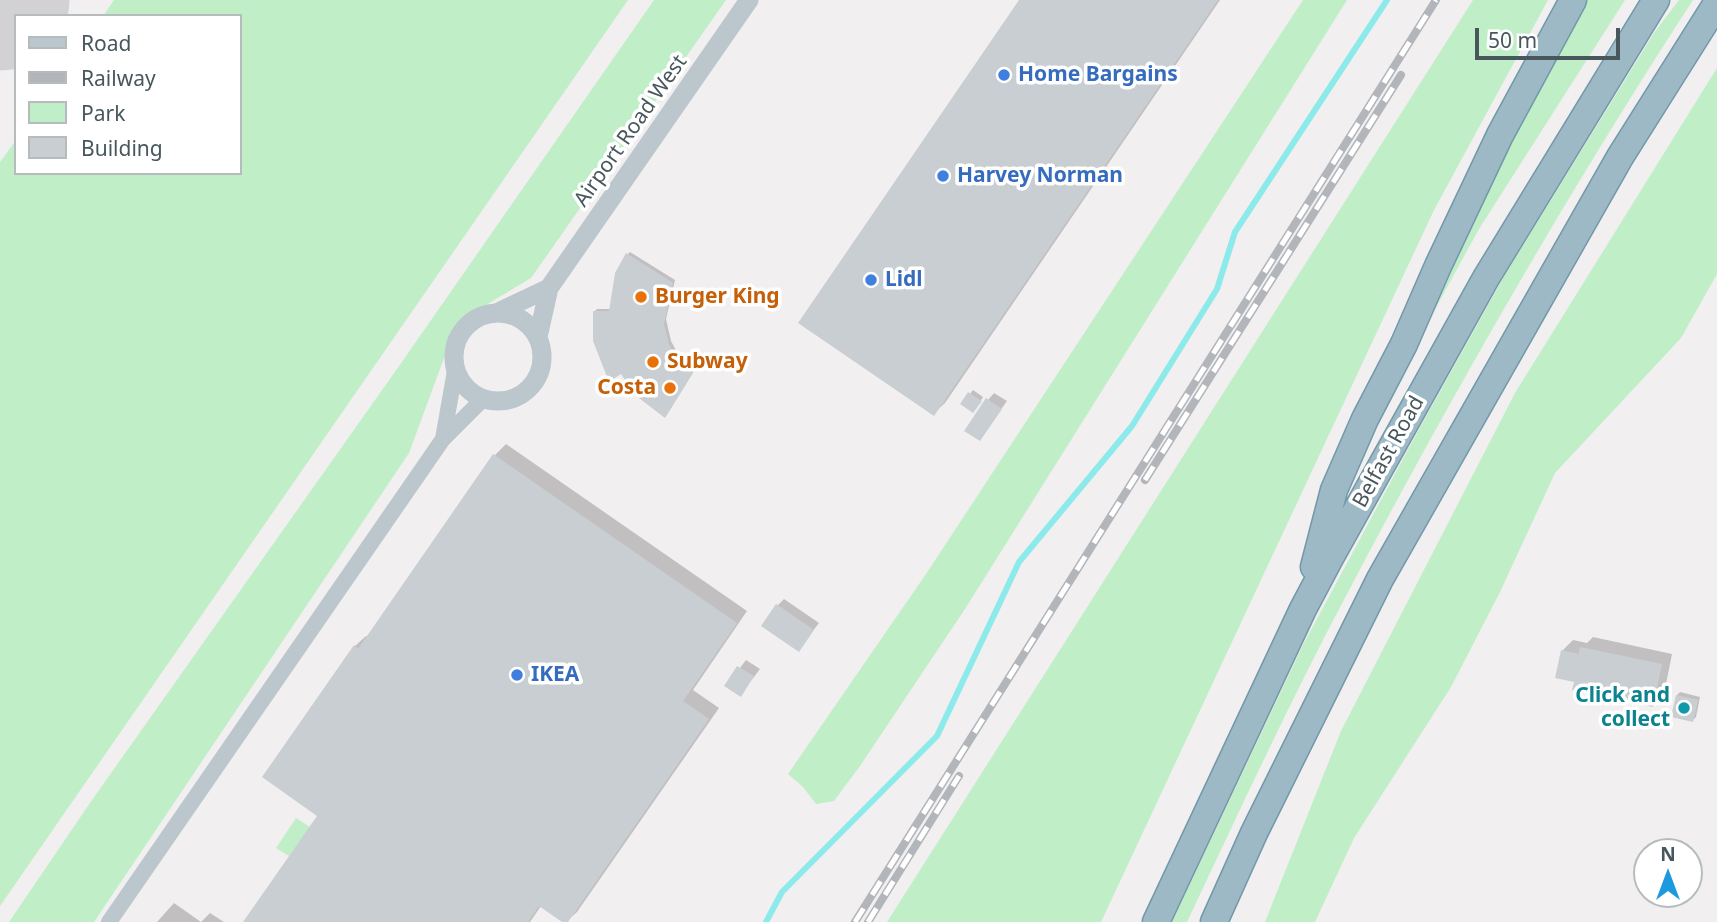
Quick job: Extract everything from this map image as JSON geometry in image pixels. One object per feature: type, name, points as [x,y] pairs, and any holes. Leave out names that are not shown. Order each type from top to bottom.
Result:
[{"type":"highway","points":[[1303,609],[1334,490],[1355,448],[1365,419],[1404,344],[1500,135],[1573,0]]},
{"type":"highway","name":"Belfast Road","points":[[1156,922],[1303,609],[1486,278],[1656,0]]},
{"type":"highway","points":[[1214,922],[1254,833],[1380,579],[1614,168],[1717,3]]},
{"type":"street","name":"Airport Road West","points":[[538,337],[549,288],[749,0]]},
{"type":"street","name":"Airport Road West","points":[[496,313],[549,288]]},
{"type":"street","points":[[496,313],[509,314],[531,327],[538,337],[542,360],[534,383],[524,393],[512,400],[498,402],[471,393],[462,383],[453,357],[461,332],[483,315],[496,313]]},
{"type":"street","points":[[443,439],[456,371]]},
{"type":"street","points":[[109,922],[443,439],[484,399]]},
{"type":"green space","points":[[114,0],[628,0],[0,906],[0,162],[14,143],[14,175],[242,175],[242,14],[104,14]]},
{"type":"green space","points":[[654,0],[726,0],[531,278],[476,311],[454,331],[409,453],[94,922],[9,922],[92,800]]},
{"type":"green space","points":[[1303,0],[1347,0],[965,609],[834,801],[816,804],[788,774],[926,574]]},
{"type":"green space","points":[[1473,0],[1548,0],[1434,210],[1101,922],[887,922]]},
{"type":"green space","points":[[1585,0],[1625,0],[1479,229],[1433,313],[1431,310],[1465,230]]},
{"type":"green space","points":[[1679,0],[1693,0],[1601,145],[1513,293],[1429,443],[1305,675],[1187,922],[1172,922],[1304,643],[1417,433],[1506,273],[1654,33]]},
{"type":"green space","points":[[1717,68],[1717,274],[1681,338],[1555,473],[1500,592],[1451,687],[1354,838],[1315,922],[1265,922],[1341,731],[1515,393]]},
{"type":"green space","points":[[296,818],[310,827],[289,856],[276,848]]},
{"type":"building","points":[[1019,0],[1218,0],[934,416],[798,323]]},
{"type":"building","points":[[626,253],[673,283],[664,324],[669,344],[678,361],[693,373],[665,418],[635,395],[621,374],[609,382],[593,341],[593,311],[609,311],[615,273]]},
{"type":"building","points":[[968,392],[982,401],[973,413],[960,404]]},
{"type":"building","points":[[986,398],[1002,409],[980,441],[964,431]]},
{"type":"building","name":"IKEA","points":[[493,454],[737,623],[683,701],[709,719],[568,922],[562,922],[539,906],[528,922],[243,922],[317,816],[262,777],[354,645],[358,649]]},
{"type":"building","points":[[776,604],[814,630],[799,652],[761,626]]},
{"type":"building","points":[[1580,647],[1662,664],[1653,707],[1572,690],[1574,682],[1555,678],[1561,650],[1579,654]]},
{"type":"building","points":[[737,666],[754,676],[741,697],[724,686]]},
{"type":"building","name":"Click and collect","points":[[1676,695],[1698,700],[1693,722],[1671,717]]},
{"type":"waterway","points":[[766,922],[782,892],[937,736],[1019,562],[1132,426],[1217,289],[1235,232],[1387,0]]},
{"type":"runway","points":[[0,5],[4,0]]},
{"type":"railway","points":[[855,922],[1436,0]]},
{"type":"railway","points":[[1145,480],[1401,75]]},
{"type":"railway","points":[[868,922],[959,776]]},
{"type":"place","name":"Home Bargains","points":[[1004,75]]},
{"type":"place","name":"Harvey Norman","points":[[943,176]]},
{"type":"place","name":"Lidl","points":[[871,280]]},
{"type":"place","name":"Burger King","points":[[641,297]]},
{"type":"place","name":"Subway","points":[[653,362]]},
{"type":"place","name":"Costa","points":[[670,388]]},
{"type":"place","name":"IKEA","points":[[517,675]]},
{"type":"place","name":"Click and collect","points":[[1684,708]]}]
